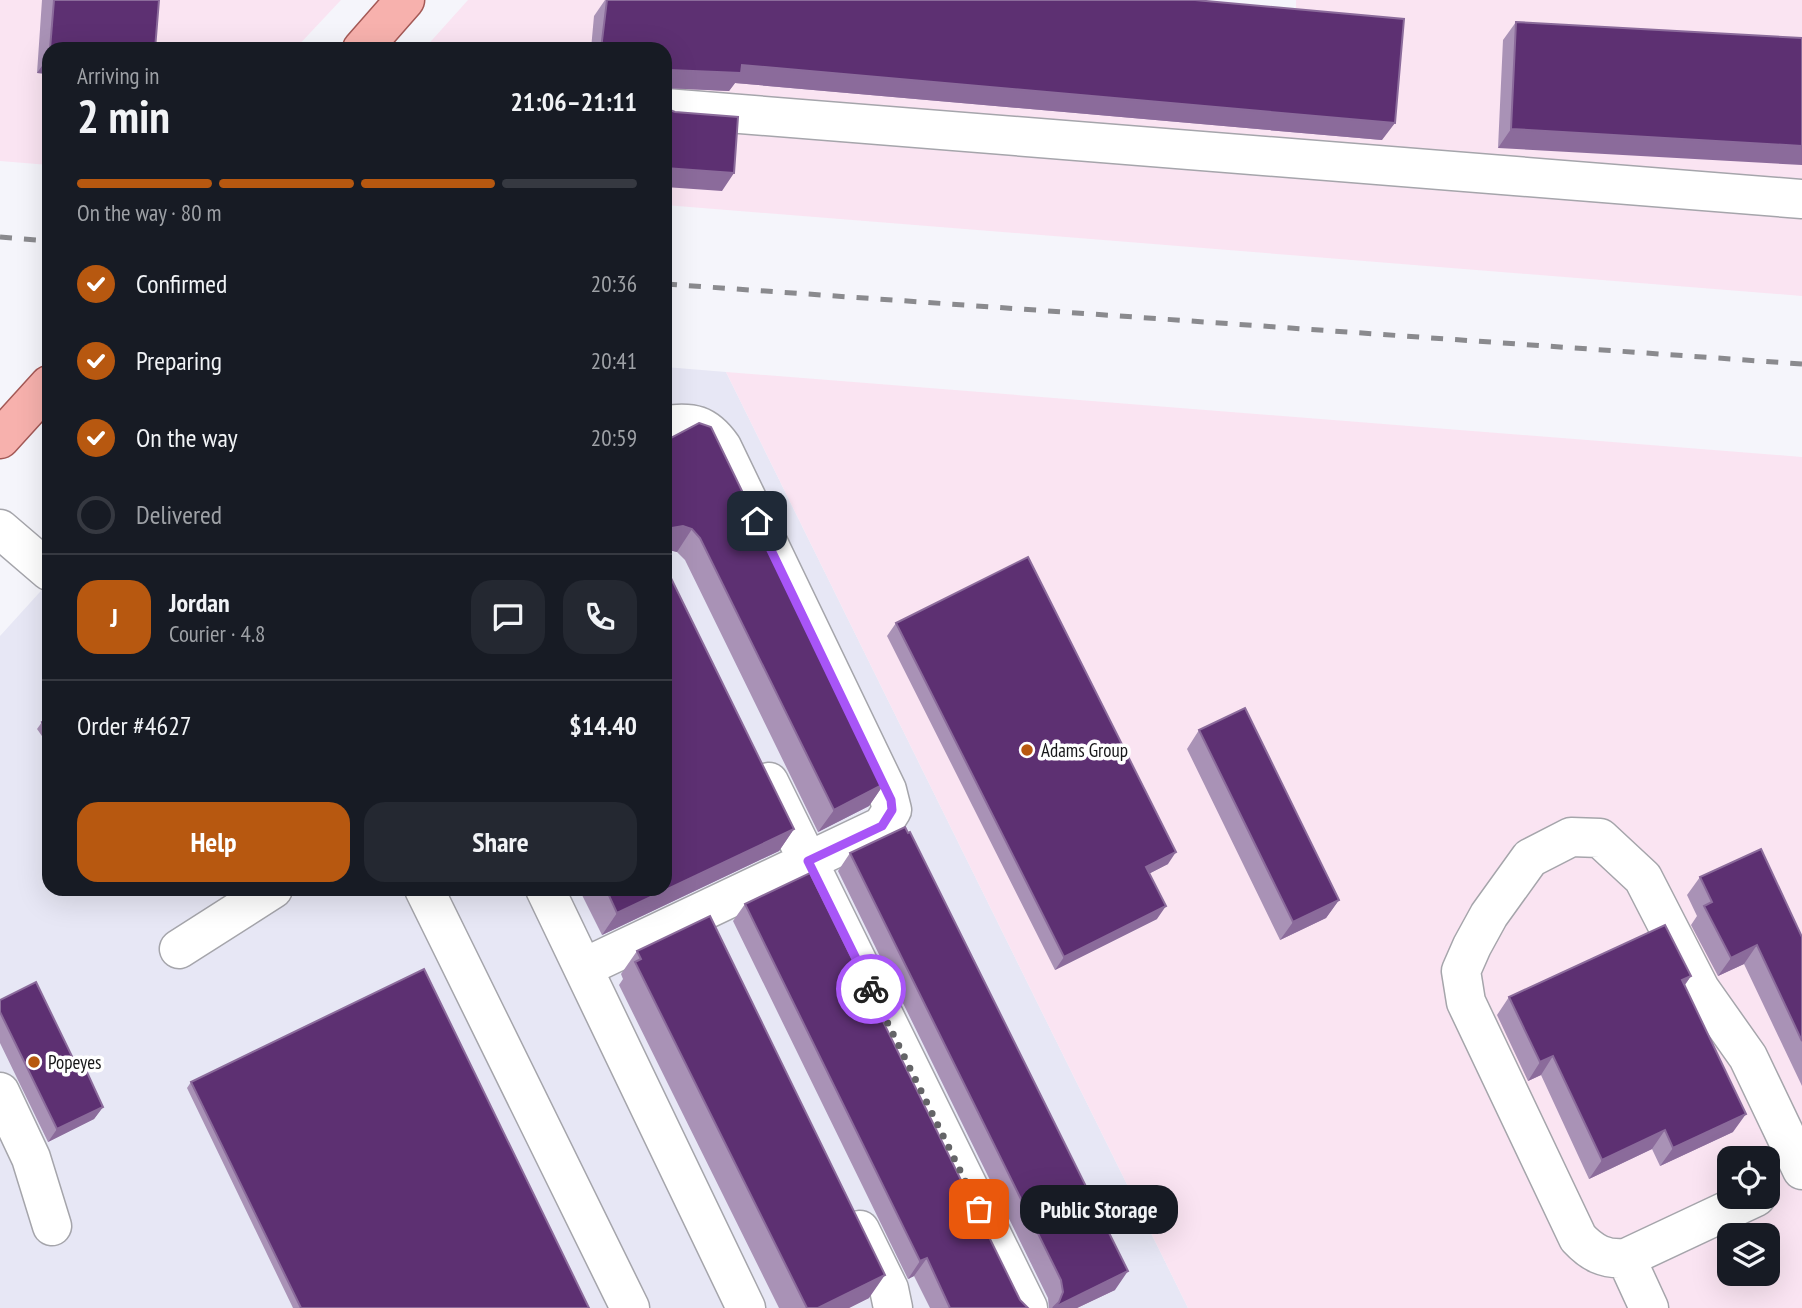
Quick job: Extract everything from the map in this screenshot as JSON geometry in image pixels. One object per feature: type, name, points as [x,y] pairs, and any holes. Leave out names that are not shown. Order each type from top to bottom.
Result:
[{"type":"main road","points":[[378,42],[403,1]]},
{"type":"main road","points":[[0,439],[42,393]]},
{"type":"lane","points":[[672,109],[1802,199]]},
{"type":"lane","points":[[583,968],[882,826],[892,810],[891,800],[722,447],[706,428],[696,424],[672,425]]},
{"type":"lane","points":[[0,529],[42,566]]},
{"type":"lane","points":[[754,752],[1028,1308]]},
{"type":"lane","points":[[1730,1209],[1626,1258],[1599,1255],[1578,1238],[1466,1002],[1461,971],[1489,915],[1530,858],[1571,837],[1600,838],[1643,878],[1700,989],[1748,1057],[1802,1170]]},
{"type":"lane","points":[[179,948],[262,896]]},
{"type":"lane","points":[[427,896],[630,1308]]},
{"type":"lane","points":[[548,896],[746,1308]]},
{"type":"lane","points":[[704,911],[722,947]]},
{"type":"lane","points":[[0,1093],[31,1158],[52,1226]]},
{"type":"lane","points":[[1780,1185],[1802,1175]]},
{"type":"lane","points":[[848,1204],[889,1289],[893,1308]]},
{"type":"lane","points":[[1626,1258],[1649,1308]]},
{"type":"shaded area","points":[[0,0],[341,0],[302,42],[42,42],[42,164],[0,161]]},
{"type":"shaded area","points":[[468,0],[1104,0],[1296,16],[1296,0],[1802,0],[1802,296],[672,206],[672,42],[430,42]]},
{"type":"shaded area","points":[[672,368],[726,372],[1188,1308],[0,1308],[0,636],[42,590],[42,896],[672,896]]},
{"type":"shaded area","points":[[726,372],[1802,457],[1802,1308],[1188,1308]]},
{"type":"building","points":[[54,0],[159,0],[156,42],[51,42]]},
{"type":"building","points":[[607,0],[1195,0],[1404,19],[1395,123],[742,65],[741,73],[672,70],[672,42],[602,42]]},
{"type":"building","points":[[1516,22],[1802,38],[1802,146],[1511,129]]},
{"type":"building","points":[[672,111],[738,117],[734,173],[672,169]]},
{"type":"building","points":[[699,423],[711,427],[884,784],[834,810],[700,538],[692,529],[683,526],[672,528],[672,437]]},
{"type":"building","name":"Adams Group","points":[[1028,557],[1176,852],[1146,867],[1166,906],[1064,957],[896,623]]},
{"type":"building","points":[[672,580],[794,829],[672,887]]},
{"type":"building","points":[[1245,708],[1339,900],[1293,922],[1199,730]]},
{"type":"building","points":[[905,827],[908,833],[910,832],[1128,1271],[1053,1308],[1063,1292],[1061,1280],[850,853]]},
{"type":"building","points":[[1761,849],[1802,937],[1802,1041],[1757,945],[1731,958],[1704,906],[1712,902],[1700,877]]},
{"type":"building","points":[[810,873],[1020,1300],[1028,1308],[950,1308],[927,1258],[920,1261],[745,904]]},
{"type":"building","points":[[609,896],[653,896],[617,913]]},
{"type":"building","points":[[710,916],[885,1275],[818,1308],[807,1308],[635,962],[641,959],[637,951]]},
{"type":"building","points":[[1665,925],[1691,976],[1682,980],[1746,1114],[1673,1148],[1665,1130],[1602,1160],[1553,1056],[1540,1062],[1509,997]]},
{"type":"building","points":[[424,969],[589,1308],[301,1308],[191,1082]]},
{"type":"building","name":"Popeyes","points":[[36,982],[80,1073],[86,1070],[103,1107],[57,1129],[0,1012],[0,1000]]},
{"type":"railway","points":[[0,237],[42,240]]},
{"type":"railway","points":[[672,284],[1802,364]]},
{"type":"way so far","points":[[871,989],[979,1209]]},
{"type":"place","name":"Adams Group","points":[[1027,750]]},
{"type":"place","name":"Popeyes","points":[[34,1062]]},
{"type":"place","name":"Public Storage","points":[[979,1209]]},
{"type":"route","points":[[757,521],[891,800],[889,819],[882,826],[808,861],[871,989]]}]
